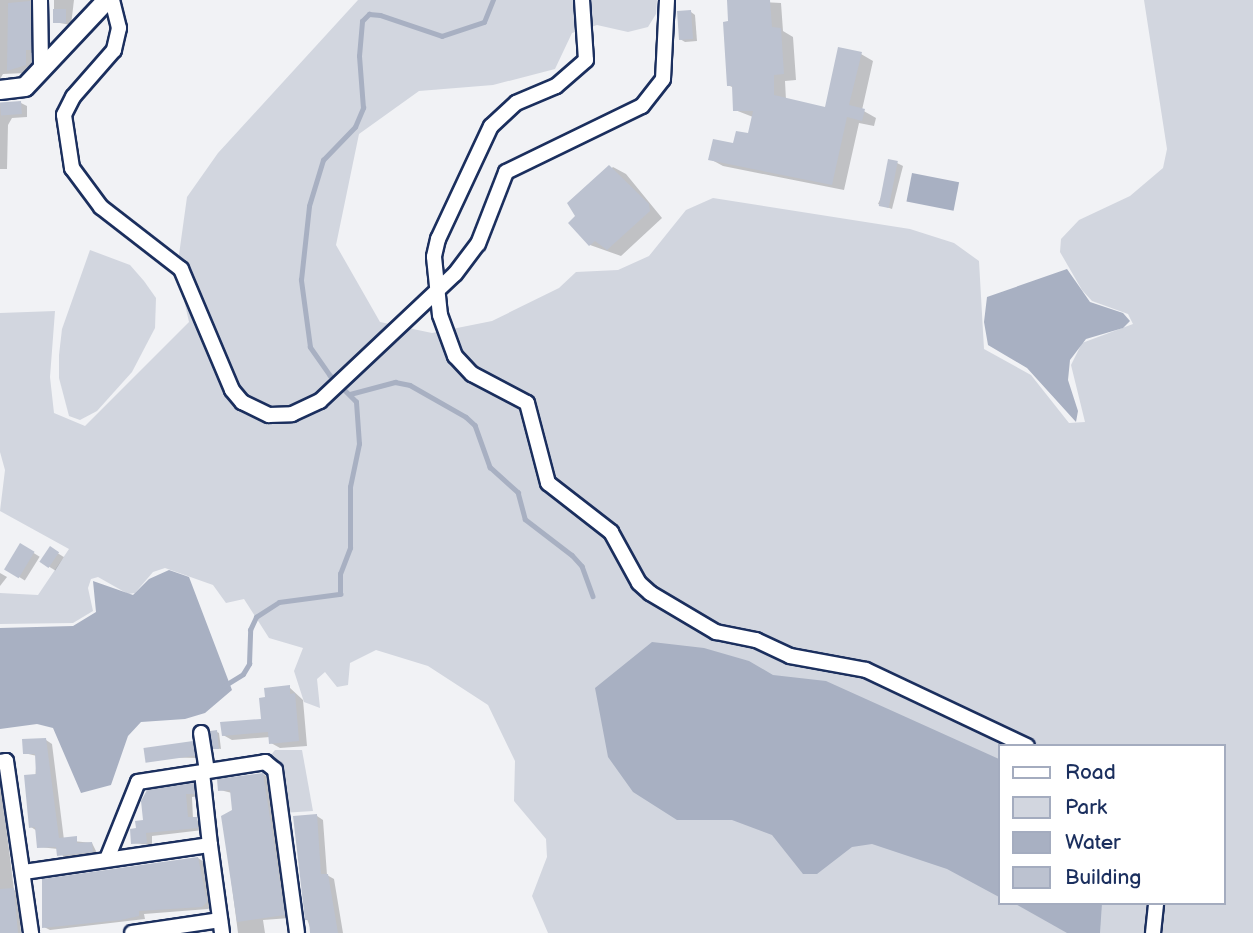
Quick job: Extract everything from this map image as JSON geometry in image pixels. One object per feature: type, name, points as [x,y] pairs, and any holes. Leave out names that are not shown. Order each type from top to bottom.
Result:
[{"type":"street","points":[[40,0],[41,66]]},
{"type":"street","points":[[0,90],[25,87],[41,66],[110,0],[119,28],[114,50],[73,97],[64,115],[72,168],[101,207],[181,270],[224,373],[242,402],[269,415],[292,414],[307,410],[332,390],[439,290],[478,243],[506,172],[642,106],[657,91],[666,62],[667,0]]},
{"type":"street","points":[[582,0],[586,60],[556,86],[516,103],[491,126],[435,249],[440,315],[455,356],[472,374],[527,402],[548,483],[611,532],[639,583],[650,593],[716,632],[756,640],[800,659],[866,670],[1023,744]]},
{"type":"street","points":[[132,933],[221,926],[210,845],[201,733]]},
{"type":"street","points":[[0,762],[6,761],[31,933]]},
{"type":"street","points":[[107,859],[138,782],[265,762],[275,770],[297,933]]},
{"type":"street","points":[[23,872],[210,845]]},
{"type":"street","points":[[1153,933],[1156,905]]},
{"type":"green space","points":[[358,0],[657,0],[656,14],[648,27],[628,32],[597,25],[572,33],[555,69],[493,85],[419,91],[359,134],[336,245],[380,322],[432,333],[492,321],[559,288],[576,272],[618,270],[649,256],[686,210],[713,198],[910,229],[954,243],[979,261],[984,349],[1031,375],[1069,423],[1085,422],[1071,365],[1082,343],[1133,324],[1128,314],[1092,301],[1082,290],[1060,252],[1061,239],[1079,220],[1130,196],[1163,168],[1167,149],[1144,0],[1253,0],[1253,933],[548,933],[532,896],[547,857],[546,839],[514,801],[515,761],[488,705],[428,666],[376,650],[350,663],[348,685],[337,687],[325,672],[317,679],[320,708],[304,702],[294,671],[303,648],[269,638],[244,599],[226,603],[213,585],[165,568],[153,572],[135,593],[128,594],[98,577],[91,579],[88,588],[93,611],[73,623],[0,624],[0,593],[38,595],[69,549],[0,511],[5,470],[0,452],[0,313],[55,311],[50,377],[54,413],[85,426],[189,322],[177,269],[187,197],[218,153]]},
{"type":"green space","points":[[90,250],[130,265],[144,281],[156,298],[155,328],[132,372],[97,411],[80,420],[69,416],[59,378],[59,355],[62,329]]},
{"type":"green space","points":[[275,750],[302,750],[313,811],[282,813],[267,760]]},
{"type":"water","points":[[912,173],[959,182],[954,211],[906,201]]},
{"type":"water","points":[[1067,269],[1090,302],[1123,313],[1130,321],[1123,328],[1086,339],[1070,360],[1068,380],[1078,411],[1076,422],[1027,368],[988,345],[984,322],[987,297]]},
{"type":"water","points":[[169,570],[189,577],[232,690],[205,713],[185,719],[141,722],[128,736],[111,785],[81,793],[53,728],[37,724],[0,729],[0,628],[73,626],[96,612],[93,581],[133,595],[149,579]]},
{"type":"water","points":[[652,642],[704,648],[749,661],[773,675],[826,681],[998,759],[998,896],[947,869],[872,844],[852,847],[817,874],[803,874],[772,835],[732,820],[677,820],[633,792],[608,757],[595,688]]},
{"type":"water","points":[[1018,905],[1102,905],[1100,933],[1067,933]]},
{"type":"building","points":[[727,0],[770,0],[772,27],[781,28],[784,74],[774,75],[774,95],[825,107],[838,47],[862,52],[849,105],[865,109],[862,121],[847,117],[832,185],[708,160],[713,139],[733,143],[736,131],[748,133],[753,111],[733,111],[732,86],[727,86],[723,22],[728,21]]},
{"type":"building","points":[[30,1],[31,50],[26,50],[26,65],[7,71],[8,3]]},
{"type":"building","points":[[53,9],[66,9],[66,23],[53,23]]},
{"type":"building","points":[[691,10],[693,39],[679,40],[677,11]]},
{"type":"building","points":[[21,101],[22,114],[1,115],[0,102]]},
{"type":"building","points":[[888,159],[898,161],[889,208],[879,206]]},
{"type":"building","points":[[609,165],[649,204],[650,211],[607,250],[595,241],[589,246],[568,223],[575,216],[567,203]]},
{"type":"building","points":[[20,543],[35,552],[19,578],[4,570]]},
{"type":"building","points":[[50,546],[59,552],[48,568],[39,562]]},
{"type":"building","points":[[290,685],[290,694],[295,693],[299,741],[269,744],[268,732],[222,736],[220,722],[261,719],[259,698],[265,697],[264,688]]},
{"type":"building","points":[[217,730],[219,749],[213,749],[210,731]]},
{"type":"building","points":[[46,738],[59,838],[77,836],[77,843],[92,842],[93,852],[57,856],[56,847],[37,848],[35,827],[29,828],[24,775],[36,774],[35,754],[23,754],[22,739]]},
{"type":"building","points":[[193,741],[195,756],[146,763],[143,748]]},
{"type":"building","points":[[263,773],[285,915],[237,922],[221,816],[232,810],[230,790],[218,791],[217,779]]},
{"type":"building","points":[[194,783],[195,794],[186,794],[188,817],[197,817],[198,828],[146,833],[147,843],[131,844],[130,829],[136,828],[135,821],[143,820],[141,801],[147,790]]},
{"type":"building","points":[[317,814],[321,874],[328,874],[338,933],[310,933],[309,920],[305,920],[293,816]]},
{"type":"building","points":[[198,857],[207,902],[202,907],[139,911],[139,916],[121,920],[42,928],[42,879]]},
{"type":"building","points":[[14,888],[18,933],[0,933],[0,889]]},
{"type":"waterway","points":[[224,686],[243,674],[249,664],[250,630],[256,617],[279,602],[340,594],[340,574],[350,548],[350,487],[359,444],[356,402],[330,376],[310,347],[301,280],[309,206],[323,160],[355,127],[363,108],[359,56],[362,21],[369,14],[380,15],[442,36],[484,22],[493,0]]},
{"type":"waterway","points":[[350,394],[395,382],[410,385],[466,417],[475,425],[490,467],[518,492],[525,519],[572,555],[582,566],[593,596]]}]
